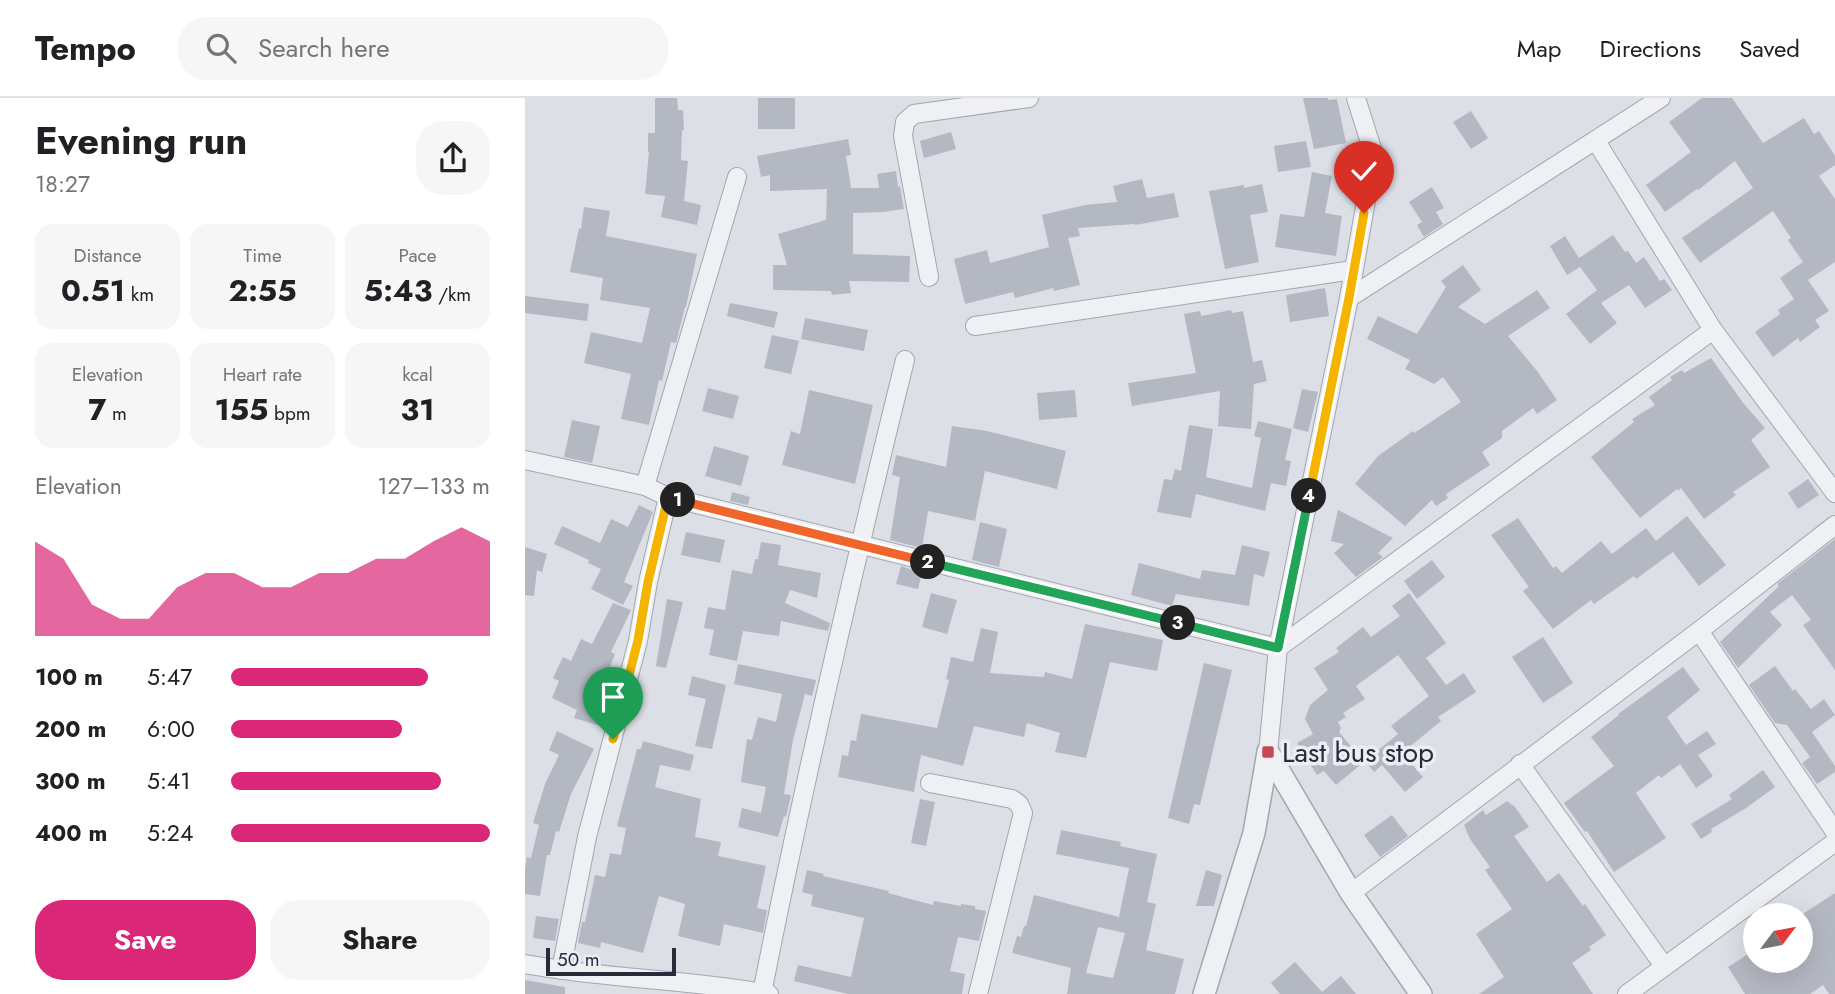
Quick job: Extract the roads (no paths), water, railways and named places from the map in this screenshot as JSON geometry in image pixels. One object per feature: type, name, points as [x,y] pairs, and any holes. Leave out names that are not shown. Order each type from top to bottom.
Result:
[{"type":"street","points":[[929,277],[902,136],[905,122],[914,114],[1029,98]]},
{"type":"street","points":[[1204,994],[1254,833],[1268,752],[1278,648],[1349,298],[1374,155],[1356,98]]},
{"type":"street","points":[[1349,298],[1661,98]]},
{"type":"street","points":[[1596,141],[1713,330],[1835,493]]},
{"type":"street","points":[[645,486],[737,177]]},
{"type":"street","points":[[975,326],[1353,270]]},
{"type":"street","points":[[1278,648],[1713,330]]},
{"type":"street","points":[[525,964],[766,993],[784,883],[859,545],[905,360]]},
{"type":"street","points":[[525,460],[645,486],[668,497],[1278,648]]},
{"type":"street","points":[[561,970],[587,837],[638,640],[648,582],[668,497]]},
{"type":"street","points":[[1351,893],[1835,525]]},
{"type":"street","points":[[1699,631],[1835,832]]},
{"type":"street","points":[[1268,752],[1351,893],[1421,994]]},
{"type":"street","points":[[1520,764],[1664,966]]},
{"type":"street","points":[[930,783],[1011,799],[1019,804],[1023,813],[978,994]]},
{"type":"street","points":[[1627,994],[1835,842]]},
{"type":"place","name":"Last bus stop","points":[[1268,752]]}]
